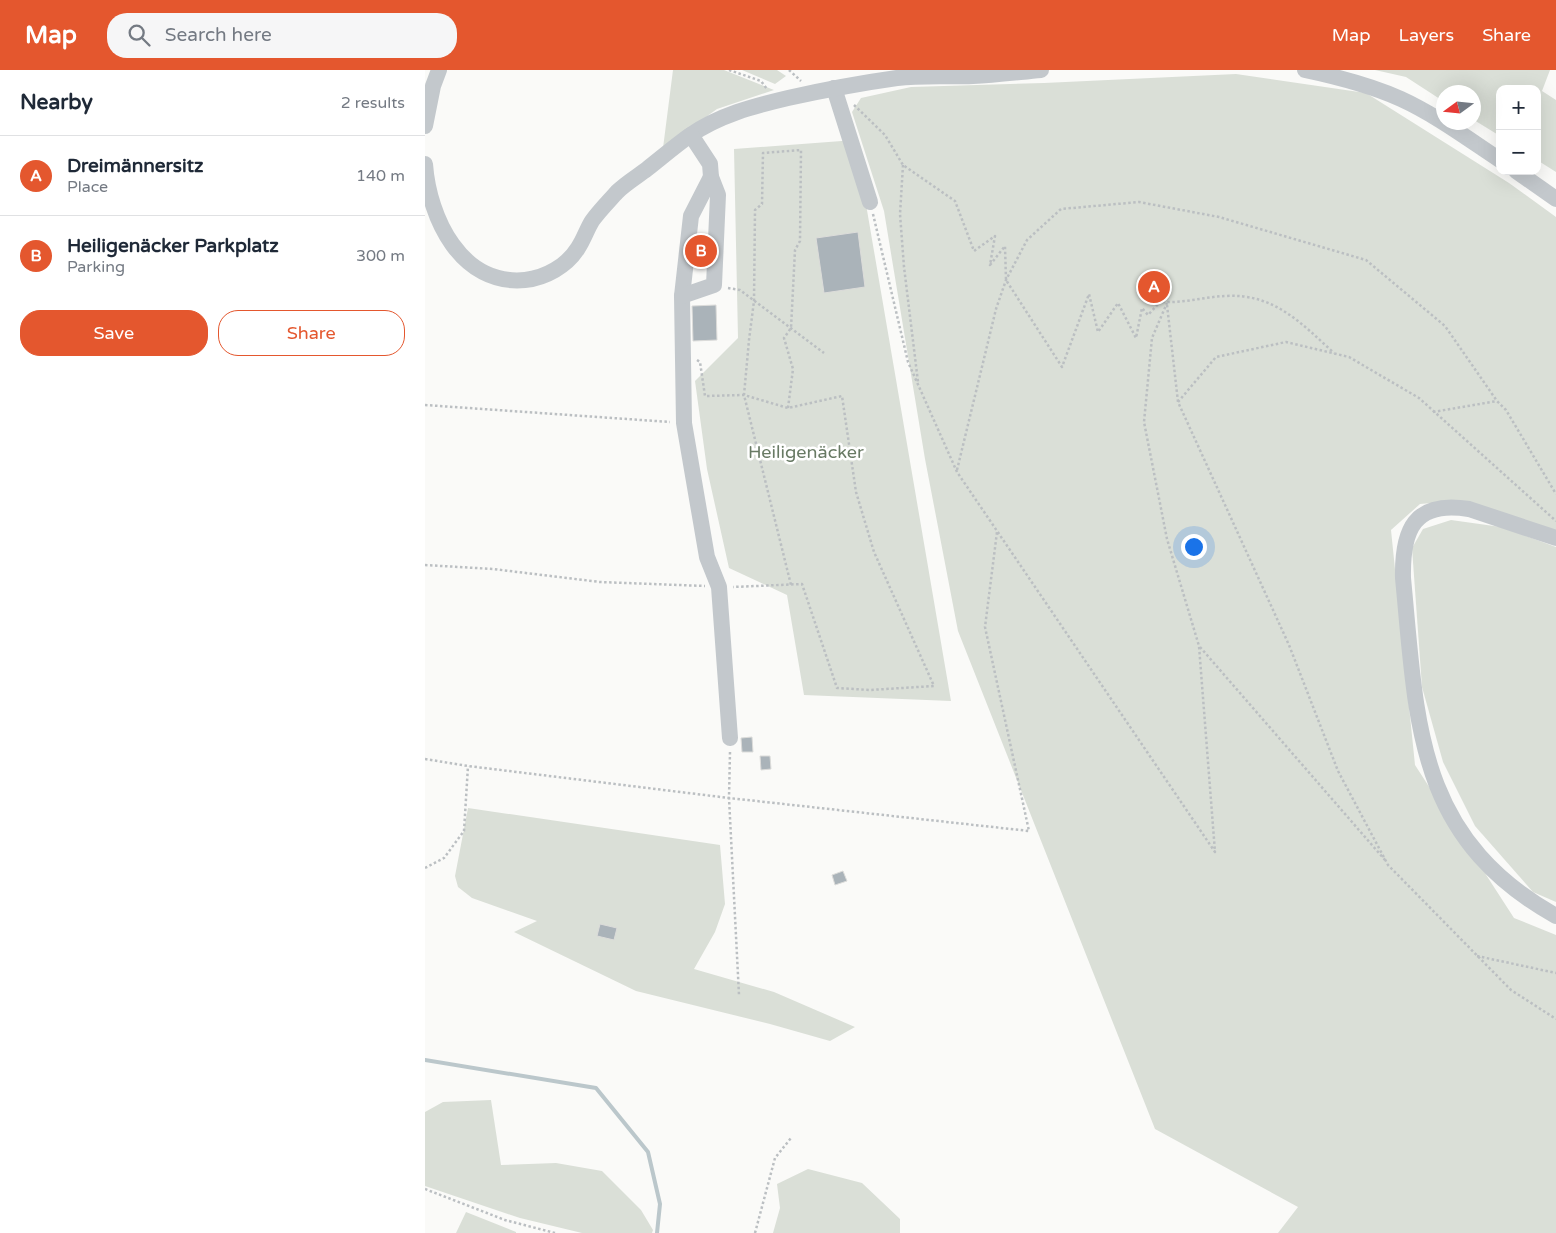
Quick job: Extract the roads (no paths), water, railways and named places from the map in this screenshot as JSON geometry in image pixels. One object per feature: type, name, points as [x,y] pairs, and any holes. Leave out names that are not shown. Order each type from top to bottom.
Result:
[{"type":"street","points":[[425,126],[433,86],[439,70]]},
{"type":"street","points":[[425,164],[431,196],[438,218],[448,239],[459,254],[471,266],[484,273],[509,280],[525,280],[549,273],[570,258],[578,248],[593,220],[619,190],[691,135],[720,119],[776,101],[834,88],[898,78],[972,76],[1041,70]]},
{"type":"street","points":[[1305,70],[1339,77],[1375,88],[1402,100],[1435,117],[1496,157]]},
{"type":"street","points":[[834,88],[870,202]]},
{"type":"street","points":[[682,296],[714,285],[718,195],[711,177],[710,164],[691,135]]},
{"type":"street","points":[[1522,175],[1556,199]]},
{"type":"street","points":[[711,177],[691,216],[682,296],[684,423],[707,558],[719,587],[730,738]]},
{"type":"street","points":[[1556,538],[1469,509],[1454,507],[1438,508],[1425,513],[1413,523],[1408,534],[1403,562],[1415,696],[1425,754],[1433,779],[1457,828],[1473,850],[1512,888],[1556,916]]},
{"type":"waterway","points":[[425,1060],[596,1088],[648,1152],[660,1204],[657,1233]]},
{"type":"place","name":"Heiligenäcker Parkplatz","points":[[701,251]]},
{"type":"place","name":"Dreimännersitz","points":[[1154,287]]},
{"type":"park label","name":"Heiligenäcker","points":[[806,452]]}]
